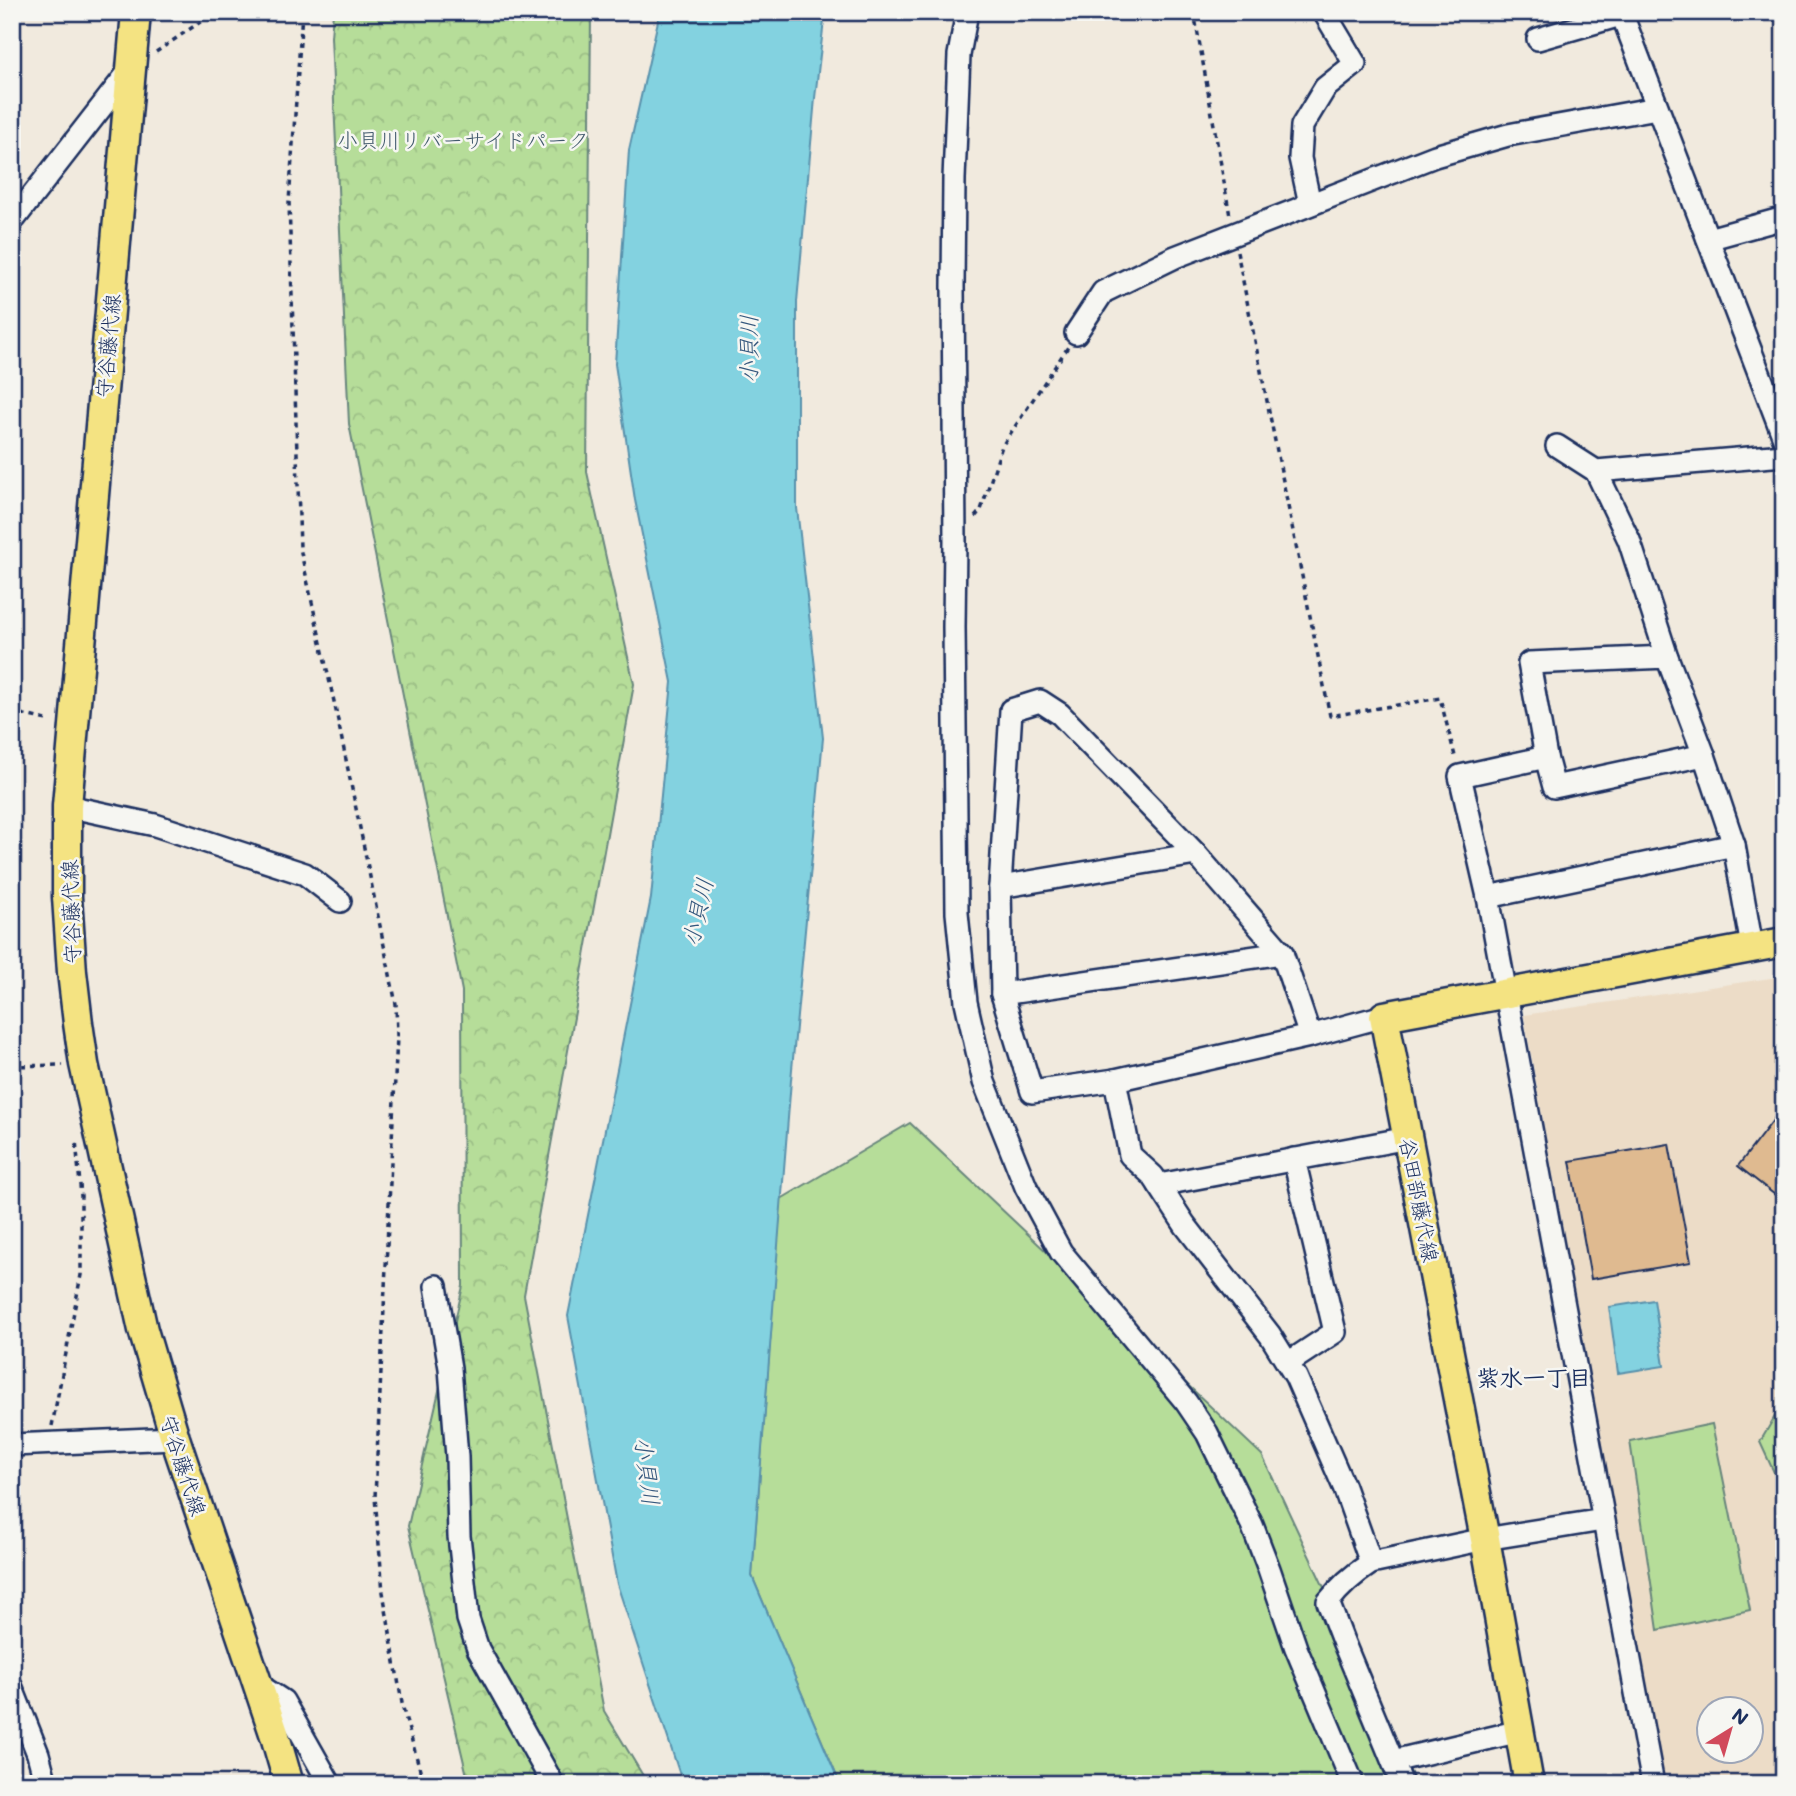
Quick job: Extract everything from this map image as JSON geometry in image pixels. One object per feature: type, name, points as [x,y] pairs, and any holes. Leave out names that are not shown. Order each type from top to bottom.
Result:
[{"type":"main road","name":"守谷藤代線","points":[[136,12],[67,806],[70,947],[84,1064],[143,1330],[174,1438],[289,1784]]},
{"type":"main road","points":[[1384,1016],[1784,942]]},
{"type":"main road","name":"谷田部藤代線","points":[[1384,1016],[1530,1784]]},
{"type":"street","points":[[967,12],[959,55],[954,179],[957,912],[966,1002],[984,1083],[1026,1187],[1061,1252],[1186,1402],[1207,1433],[1252,1525],[1296,1648],[1353,1784]]},
{"type":"street","points":[[1310,204],[1300,158],[1303,126],[1325,88],[1355,64],[1324,12]]},
{"type":"street","points":[[1538,38],[1621,14],[1784,438]]},
{"type":"street","points":[[12,220],[131,69]]},
{"type":"street","points":[[1076,333],[1103,292],[1175,257],[1310,204],[1435,156],[1496,139],[1657,108]]},
{"type":"street","points":[[1707,239],[1784,219]]},
{"type":"street","points":[[1557,446],[1597,471],[1629,540],[1667,657],[1734,845],[1752,947]]},
{"type":"street","points":[[1597,471],[1784,455]]},
{"type":"street","points":[[1667,657],[1529,663],[1554,787],[1704,755]]},
{"type":"street","points":[[1310,1036],[1282,953],[1196,854],[1060,714],[1040,701],[1011,710],[1000,887],[1002,994],[1032,1092],[1115,1080],[1310,1036],[1384,1016]]},
{"type":"street","points":[[1546,757],[1460,776],[1489,897],[1653,1784]]},
{"type":"street","points":[[67,806],[155,825],[305,874],[340,901]]},
{"type":"street","points":[[1489,897],[1734,845]]},
{"type":"street","points":[[1000,887],[1196,854]]},
{"type":"street","points":[[1002,994],[1282,953]]},
{"type":"street","points":[[1115,1080],[1130,1155],[1153,1176],[1185,1225],[1270,1335],[1288,1363],[1344,1487],[1371,1563]]},
{"type":"street","points":[[1159,1185],[1408,1138]]},
{"type":"street","points":[[1288,1363],[1335,1332],[1294,1160]]},
{"type":"street","points":[[436,1286],[450,1368],[457,1457],[459,1536],[468,1619],[478,1649],[553,1784]]},
{"type":"street","points":[[12,1445],[174,1438]]},
{"type":"street","points":[[1402,1784],[1328,1602],[1340,1586],[1371,1563],[1485,1539],[1603,1520]]},
{"type":"street","points":[[257,1684],[283,1701],[330,1784]]},
{"type":"street","points":[[12,1688],[38,1754],[46,1784]]},
{"type":"street","points":[[1393,1761],[1520,1731]]},
{"type":"path","points":[[131,69],[215,12]]},
{"type":"path","points":[[1194,12],[1234,234],[1329,716],[1440,698],[1460,776]]},
{"type":"path","points":[[955,541],[981,510],[1002,446],[1076,333]]},
{"type":"path","points":[[12,712],[74,727]]},
{"type":"path","points":[[12,1066],[84,1064]]},
{"type":"path","points":[[48,1443],[81,1275],[81,1196],[75,1130]]},
{"type":"shaded area","points":[[1784,976],[1784,1784],[1664,1784],[1524,1015]]},
{"type":"green space","name":"小貝川リバーサイドパーク","points":[[333,12],[591,12],[587,472],[634,684],[524,1295],[604,1711],[648,1784],[469,1784],[408,1526],[463,1286],[462,991],[349,424],[331,37]]},
{"type":"green space","points":[[910,1123],[1262,1455],[1416,1784],[840,1784],[752,1576],[781,1199]]},
{"type":"green space","points":[[1784,1401],[1784,1494],[1760,1442]]},
{"type":"green space","points":[[1712,1424],[1750,1610],[1658,1630],[1630,1441]]},
{"type":"water","name":"小貝川","points":[[660,12],[825,12],[797,302],[797,508],[823,738],[791,1080],[752,1576],[840,1784],[683,1784],[617,1584],[568,1316],[651,898],[672,682],[635,500],[615,364],[629,150]]},
{"type":"water","points":[[1654,1300],[1664,1366],[1618,1373],[1609,1307]]},
{"type":"building","points":[[1784,1106],[1784,1202],[1738,1166]]},
{"type":"building","points":[[1669,1144],[1691,1262],[1591,1279],[1570,1161]]},
{"type":"district","name":"紫水一丁目","points":[[1534,1377]]}]
